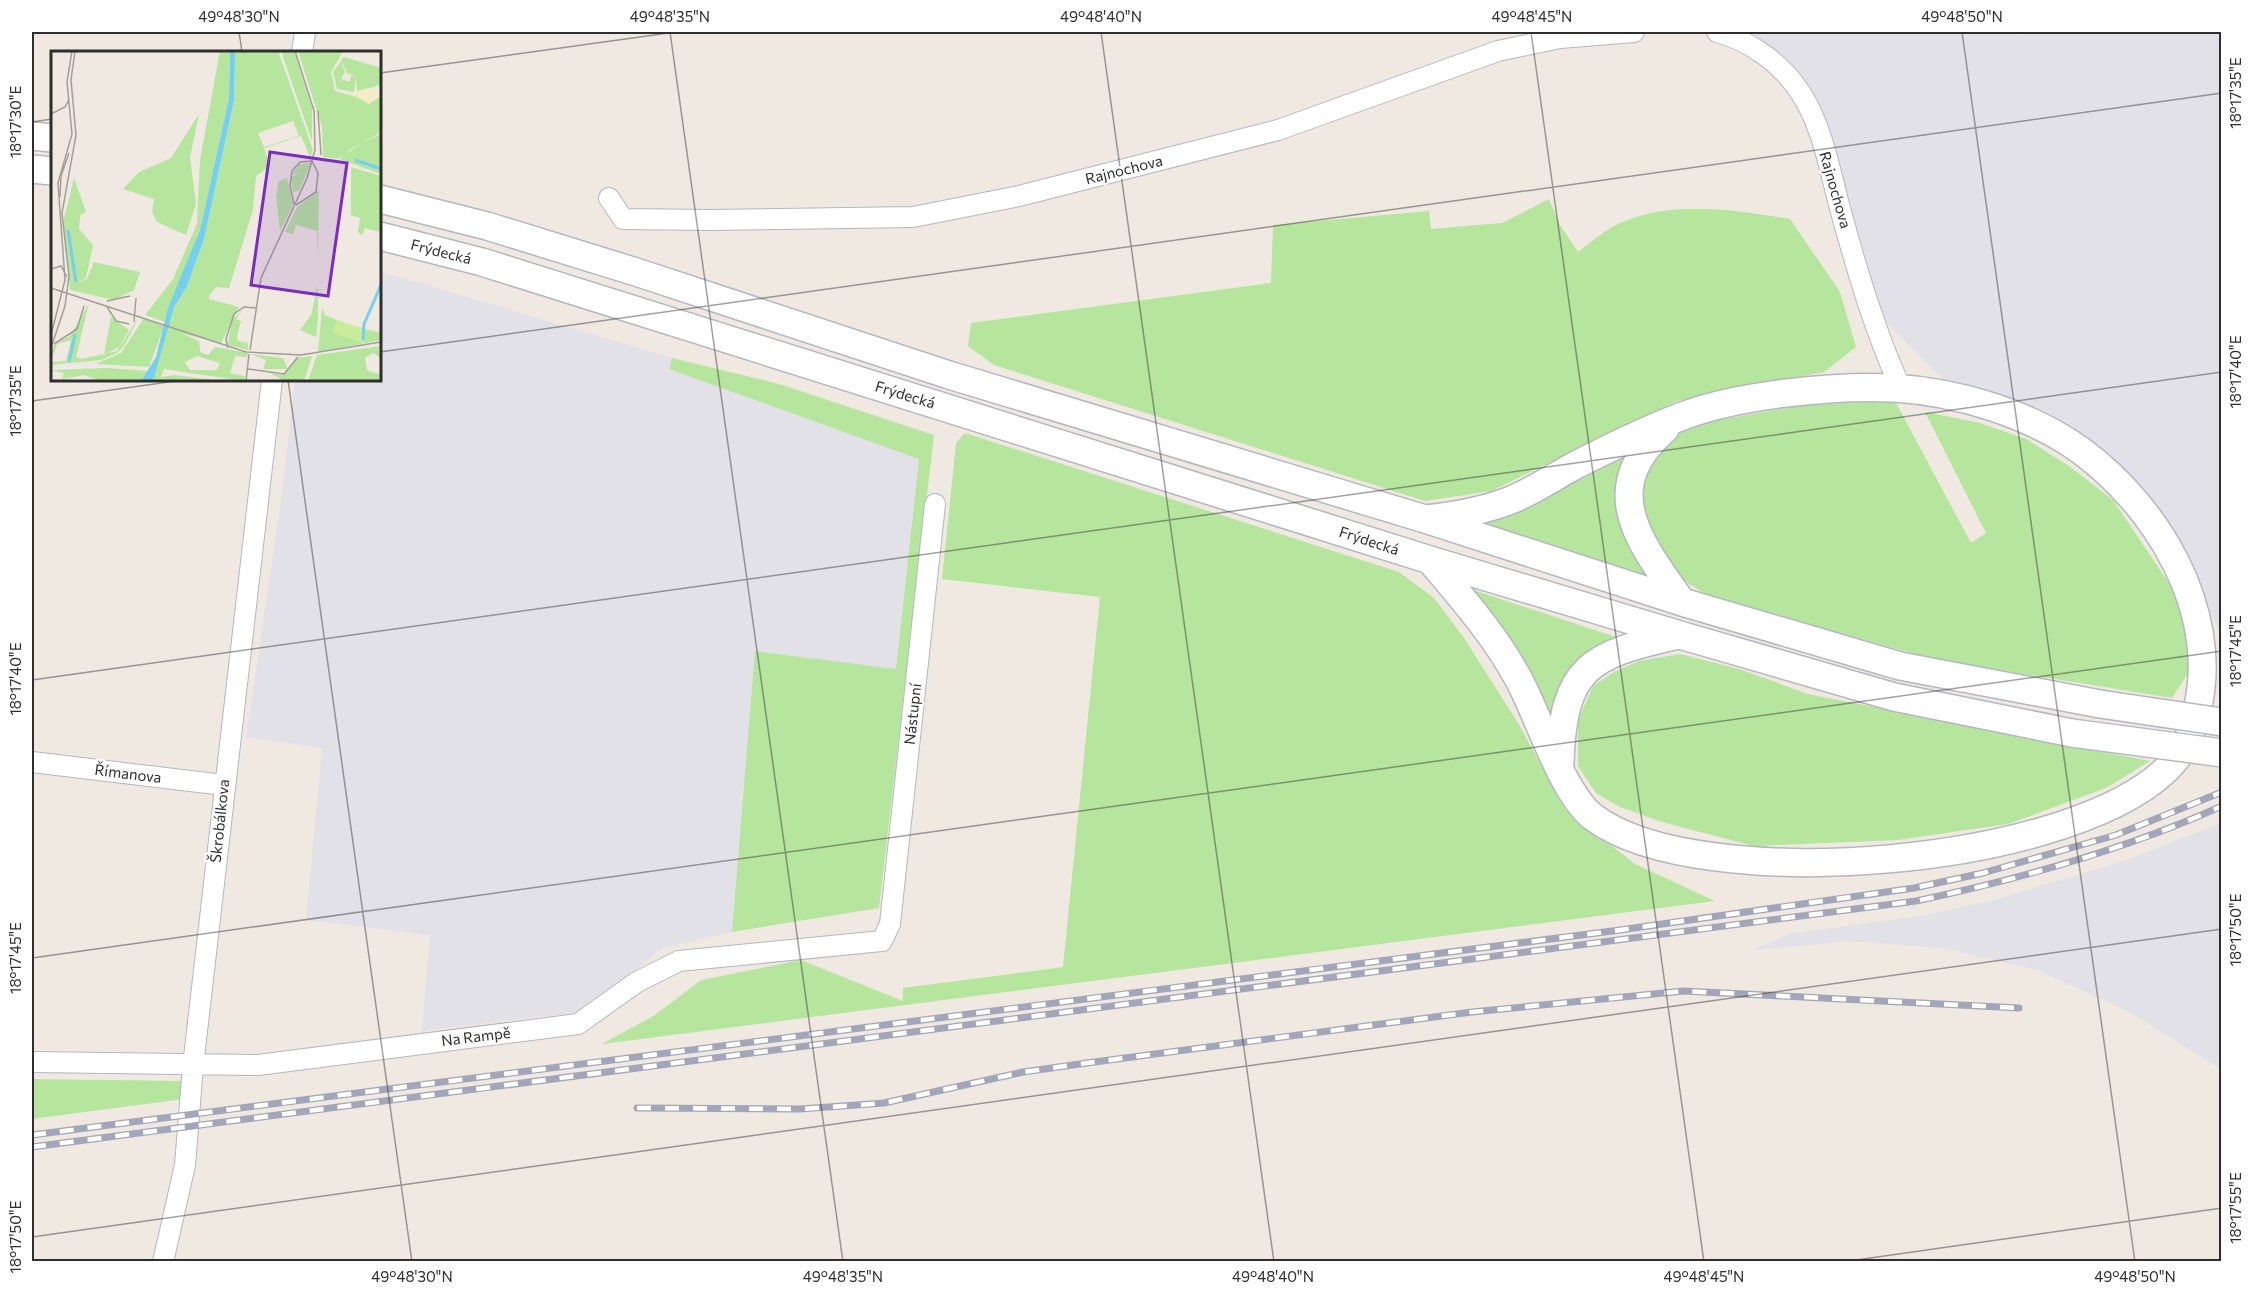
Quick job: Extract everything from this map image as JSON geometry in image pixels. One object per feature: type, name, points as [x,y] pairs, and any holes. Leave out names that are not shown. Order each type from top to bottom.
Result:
[{"type":"main road","points":[[32,136],[51,138]]},
{"type":"main road","points":[[32,169],[51,171]]},
{"type":"main road","points":[[381,199],[532,240],[949,375],[1425,519],[1682,602],[1900,666],[2100,704],[2222,722]]},
{"type":"main road","name":"Frýdecká","points":[[381,236],[525,275],[1430,560],[1894,697],[2072,733],[2222,753]]},
{"type":"main road","points":[[1425,519],[1483,510],[1519,497],[1576,465],[1683,415],[1777,396],[1838,390],[1901,389],[1983,405],[2046,430],[2082,452],[2102,468],[2145,516],[2169,552],[2187,588],[2201,646],[2202,679],[2197,711],[2190,734],[2175,760],[2154,780],[2132,794],[2046,830],[1950,853],[1830,862],[1753,860],[1698,855],[1635,839],[1597,820],[1585,809],[1560,767],[1528,697],[1496,642],[1430,560]]},
{"type":"main road","points":[[1682,602],[1643,546],[1632,522],[1628,499],[1632,473],[1640,457],[1655,438],[1683,415]]},
{"type":"main road","points":[[1560,767],[1561,730],[1566,704],[1585,671],[1595,662],[1621,650],[1680,635]]},
{"type":"street","points":[[303,51],[305,32]]},
{"type":"street","name":"Rajnochova","points":[[609,198],[623,219],[913,217],[1019,196],[1278,130],[1498,51],[1560,38],[1634,32]]},
{"type":"street","name":"Rajnochova","points":[[1717,32],[1743,41],[1766,57],[1801,93],[1820,138],[1877,333],[1901,389]]},
{"type":"street","name":"Škrobálkova","points":[[164,1262],[185,1165],[193,1066],[224,785],[272,381]]},
{"type":"street","name":"Nástupní","points":[[890,924],[935,504]]},
{"type":"street","name":"Římanova","points":[[32,762],[224,785]]},
{"type":"street","name":"Na Rampě","points":[[32,1062],[193,1066],[258,1065],[578,1024],[637,982],[679,961],[882,941],[890,924]]},
{"type":"shaded area","points":[[1743,32],[2019,32],[2021,35],[2028,32],[2221,32],[2221,638],[2201,585],[2159,512],[2119,467],[2072,427],[1940,377],[1886,322],[1810,116]]},
{"type":"shaded area","points":[[381,271],[672,358],[669,369],[919,458],[896,669],[755,651],[732,932],[663,948],[585,1011],[422,1031],[430,935],[306,920],[322,748],[246,737],[281,501],[295,381],[381,381]]},
{"type":"shaded area","points":[[2221,823],[2221,1069],[2131,1013],[2040,971],[1948,949],[1852,941],[1753,950],[1789,934],[1919,916],[1991,901],[2129,859]]},
{"type":"green space","points":[[1549,199],[1560,225],[1578,252],[1616,225],[1658,212],[1680,209],[1725,210],[1790,219],[1840,292],[1856,347],[1824,372],[1677,401],[1491,491],[1425,501],[994,365],[968,346],[971,323],[1271,283],[1273,225],[1429,211],[1431,229],[1502,223]]},
{"type":"green space","points":[[672,358],[779,384],[934,435],[879,908],[732,932],[755,651],[896,669],[919,459],[669,369]]},
{"type":"green space","points":[[1861,402],[1896,403],[1971,543],[1986,533],[1925,412],[1980,423],[2026,439],[2069,466],[2113,500],[2185,607],[2194,664],[2172,698],[1937,660],[1711,597],[1689,584],[1669,568],[1640,515],[1643,474],[1672,433],[1703,423],[1796,406]]},
{"type":"green space","points":[[965,433],[1399,572],[1434,598],[1464,638],[1518,723],[1566,810],[1635,864],[1715,901],[602,1044],[655,1015],[701,980],[801,960],[903,1001],[903,988],[1063,967],[1100,597],[942,579],[956,443]]},
{"type":"green space","points":[[1635,445],[1650,576],[1476,522]]},
{"type":"green space","points":[[1464,587],[1619,638],[1581,659],[1558,693],[1553,727]]},
{"type":"green space","points":[[1680,654],[1739,669],[1808,694],[2150,761],[2106,788],[2008,824],[1898,840],[1754,846],[1662,822],[1620,807],[1596,793],[1578,766],[1578,720],[1593,686],[1614,672],[1639,661]]},
{"type":"green space","points":[[32,1079],[183,1081],[184,1099],[32,1119]]},
{"type":"railway","points":[[32,1135],[1620,930],[1914,888],[1983,873],[2116,835],[2222,792]]},
{"type":"railway","points":[[32,1147],[1916,901],[2033,873],[2110,850],[2222,806]]},
{"type":"railway","points":[[637,1108],[800,1109],[884,1103],[1023,1072],[1087,1063],[1472,1012],[1684,991],[2019,1008]]}]
